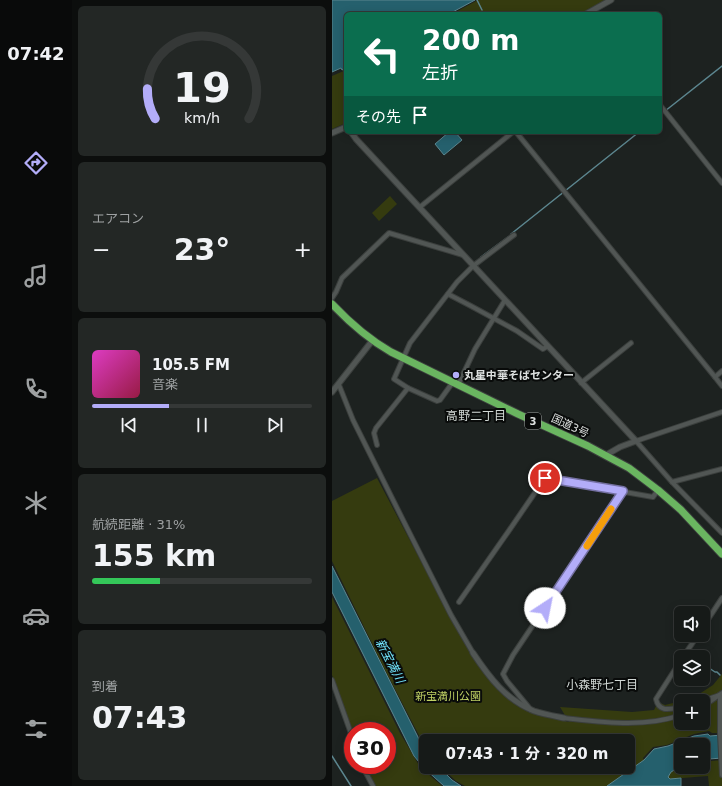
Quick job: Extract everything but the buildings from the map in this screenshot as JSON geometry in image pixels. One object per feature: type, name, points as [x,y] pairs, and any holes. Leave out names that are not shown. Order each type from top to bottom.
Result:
[{"type":"highway","name":"国道3号","points":[[332,304],[372,341],[403,359],[606,455],[629,468],[681,510],[722,554]]},
{"type":"street","points":[[590,12],[611,0]]},
{"type":"street","points":[[662,108],[722,183]]},
{"type":"street","points":[[332,133],[344,128]]},
{"type":"street","points":[[352,134],[636,441],[672,482],[722,533]]},
{"type":"street","points":[[420,207],[512,134]]},
{"type":"street","points":[[517,134],[722,386]]},
{"type":"street","points":[[332,298],[342,278],[389,233],[463,255]]},
{"type":"street","points":[[505,300],[475,349],[456,384],[440,400],[438,401],[408,388],[394,379],[410,343],[457,282],[473,266],[514,235]]},
{"type":"street","points":[[448,294],[517,331],[543,350],[548,346]]},
{"type":"street","points":[[332,392],[372,341]]},
{"type":"street","points":[[581,383],[631,343]]},
{"type":"street","points":[[715,377],[722,371]]},
{"type":"street","points":[[339,385],[353,420],[451,615],[473,653],[493,681],[502,690],[516,702],[532,710],[564,718],[625,723],[674,718]]},
{"type":"street","points":[[377,446],[374,433],[376,428],[408,388]]},
{"type":"street","points":[[606,455],[620,447],[636,441],[722,412]]},
{"type":"street","points":[[672,482],[722,469]]},
{"type":"street","points":[[459,602],[545,478],[653,497],[658,490]]},
{"type":"street","points":[[532,710],[507,681],[503,674],[505,668],[623,491]]},
{"type":"street","points":[[710,616],[722,598]]},
{"type":"street","points":[[674,671],[656,699],[659,707],[662,709],[674,708]]},
{"type":"street","points":[[332,680],[347,722]]},
{"type":"street","points":[[710,698],[721,694]]},
{"type":"street","points":[[710,701],[721,694]]},
{"type":"street","points":[[721,694],[720,734],[722,775]]},
{"type":"street","points":[[366,774],[373,786]]},
{"type":"green space","points":[[478,0],[606,0],[584,12],[456,12]]},
{"type":"green space","points":[[344,71],[344,124],[332,129],[332,76]]},
{"type":"green space","points":[[390,196],[397,204],[379,221],[372,213]]},
{"type":"green space","name":"新宝満川公園","points":[[377,478],[460,635],[481,668],[505,697],[524,710],[569,722],[560,707],[632,712],[654,710],[658,702],[665,705],[674,703],[674,730],[710,730],[710,694],[699,694],[713,685],[722,674],[722,733],[712,733],[709,731],[684,738],[674,738],[674,742],[667,745],[653,747],[643,758],[644,760],[635,766],[635,734],[419,734],[419,735],[382,664],[332,561],[332,501]]},
{"type":"green space","name":"新宝満川公園","points":[[332,597],[394,722],[350,722],[332,675]]},
{"type":"green space","name":"新宝満川公園","points":[[396,725],[419,765],[419,774],[428,774],[442,786],[376,786],[370,774],[396,774]]},
{"type":"green space","points":[[722,760],[722,786],[709,786],[708,776],[670,779],[668,777],[674,770],[674,774],[710,774],[711,761]]},
{"type":"green space","name":"新宝満川公園","points":[[448,774],[624,774],[607,786],[465,786],[456,781]]},
{"type":"water","points":[[332,0],[475,0],[453,12],[344,12],[344,69],[342,70],[341,68],[332,72]]},
{"type":"water","points":[[447,134],[457,134],[462,140],[444,155],[435,144]]},
{"type":"water","points":[[332,566],[419,739],[419,762],[414,756],[332,592]]},
{"type":"water","points":[[708,734],[710,736],[722,735],[722,758],[710,759],[710,738],[689,738]]},
{"type":"water","points":[[674,744],[674,770],[668,777],[670,779],[681,778],[681,786],[607,786],[624,774],[635,774],[635,766],[644,760],[654,749]]},
{"type":"water","points":[[431,774],[446,774],[461,786],[444,786]]},
{"type":"waterway","points":[[477,0],[482,10]]},
{"type":"waterway","points":[[662,113],[722,66]]},
{"type":"waterway","points":[[511,234],[636,134]]},
{"type":"waterway","points":[[481,257],[508,237]]},
{"type":"waterway","points":[[710,669],[720,675]]},
{"type":"waterway","points":[[332,756],[351,786]]},
{"type":"slow traffic","points":[[587,546],[611,509]]},
{"type":"place","name":"丸星中華そばセンター","points":[[456,375]]},
{"type":"district","name":"高野二丁目","points":[[476,416]]},
{"type":"district","name":"小森野七丁目","points":[[602,685]]},
{"type":"route","points":[[545,478],[623,491],[545,608]]},
{"type":"water label","name":"新宝満川","points":[[390,661]]}]
